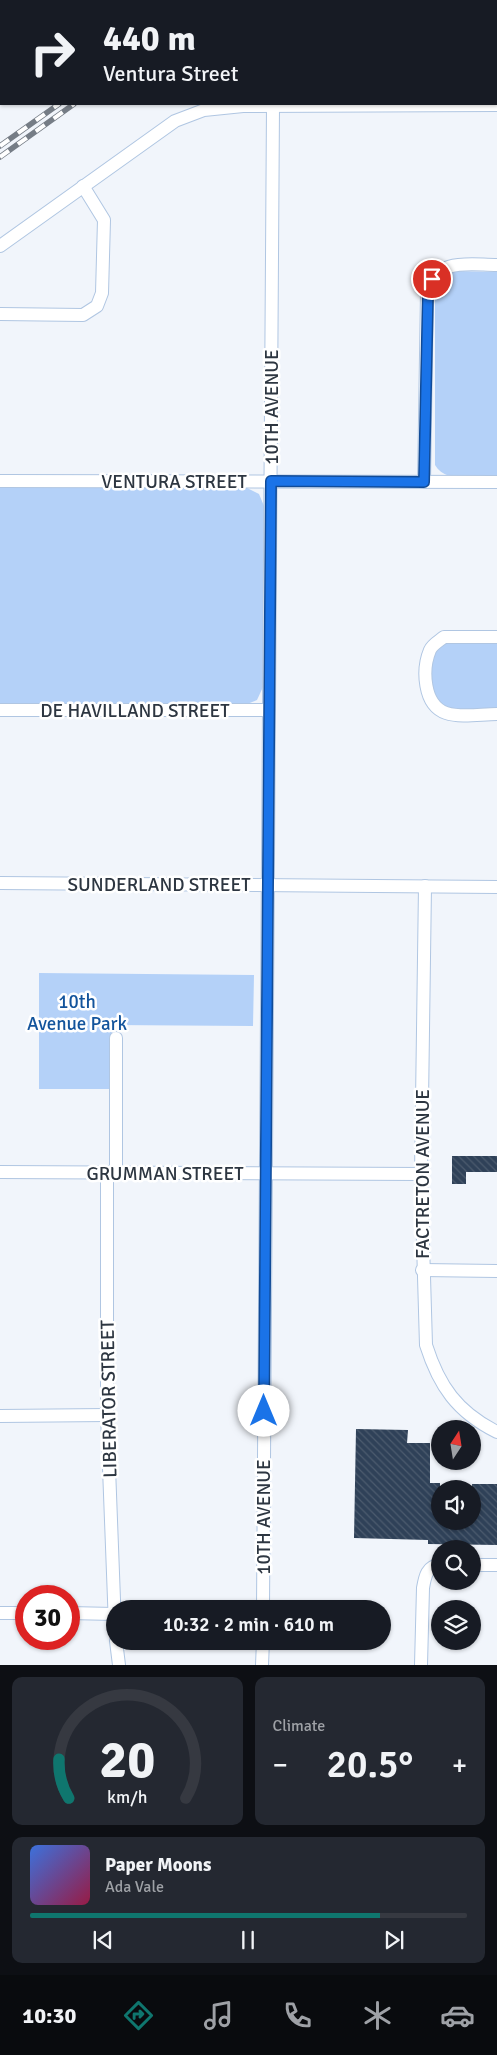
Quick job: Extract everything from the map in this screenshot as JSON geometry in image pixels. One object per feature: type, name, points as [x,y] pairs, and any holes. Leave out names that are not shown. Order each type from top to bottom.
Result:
[{"type":"street","points":[[0,246],[170,125],[187,116],[216,108],[497,105]]},
{"type":"street","name":"10TH AVENUE","points":[[263,1600],[273,106]]},
{"type":"street","points":[[0,314],[83,315],[97,306],[102,293],[104,220],[83,186]]},
{"type":"street","points":[[424,482],[427,300],[429,284],[436,273],[450,266],[497,265]]},
{"type":"street","name":"VENTURA STREET","points":[[0,481],[497,482]]},
{"type":"street","points":[[497,637],[444,637],[430,649],[427,661],[426,689],[431,701],[441,711],[454,714],[497,714]]},
{"type":"street","name":"DE HAVILLAND STREET","points":[[0,710],[269,710]]},
{"type":"street","name":"SUNDERLAND STREET","points":[[0,883],[497,887]]},
{"type":"street","name":"FACTRETON AVENUE","points":[[425,886],[421,1174],[422,1270],[426,1345],[434,1368],[456,1404],[476,1420],[497,1432]]},
{"type":"street","name":"LIBERATOR STREET","points":[[113,1600],[107,1415],[116,1038]]},
{"type":"street","name":"GRUMMAN STREET","points":[[0,1172],[421,1174]]},
{"type":"street","points":[[422,1270],[497,1271]]},
{"type":"street","points":[[0,1416],[107,1415]]},
{"type":"street","points":[[481,1565],[497,1565]]},
{"type":"street","points":[[421,1665],[422,1588],[425,1576],[431,1568]]},
{"type":"street","points":[[0,1613],[15,1613]]},
{"type":"street","points":[[80,1615],[106,1619]]},
{"type":"street","points":[[117,1650],[119,1665]]},
{"type":"street","points":[[262,1650],[262,1665]]},
{"type":"green space","points":[[454,271],[497,272],[497,477],[454,477],[440,471],[435,465],[435,290],[441,277]]},
{"type":"green space","points":[[0,487],[247,488],[259,494],[264,506],[263,687],[257,700],[242,706],[0,704]]},
{"type":"green space","points":[[444,637],[497,637],[497,714],[441,711],[426,676],[427,661]]},
{"type":"green space","name":"10th Avenue Park","points":[[39,973],[254,975],[253,1026],[112,1025],[112,1089],[39,1089]]},
{"type":"building","points":[[452,1156],[497,1156],[497,1172],[466,1172],[466,1184],[452,1184]]},
{"type":"building","points":[[356,1429],[408,1430],[407,1443],[430,1443],[431,1530],[481,1530],[481,1484],[497,1484],[497,1545],[481,1545],[481,1540],[431,1540],[431,1544],[428,1544],[428,1540],[354,1538]]},
{"type":"railway","points":[[0,146],[58,105]]},
{"type":"railway","points":[[0,157],[73,105]]},
{"type":"route","points":[[264,1411],[271,481],[424,482],[428,291],[432,279]]}]
